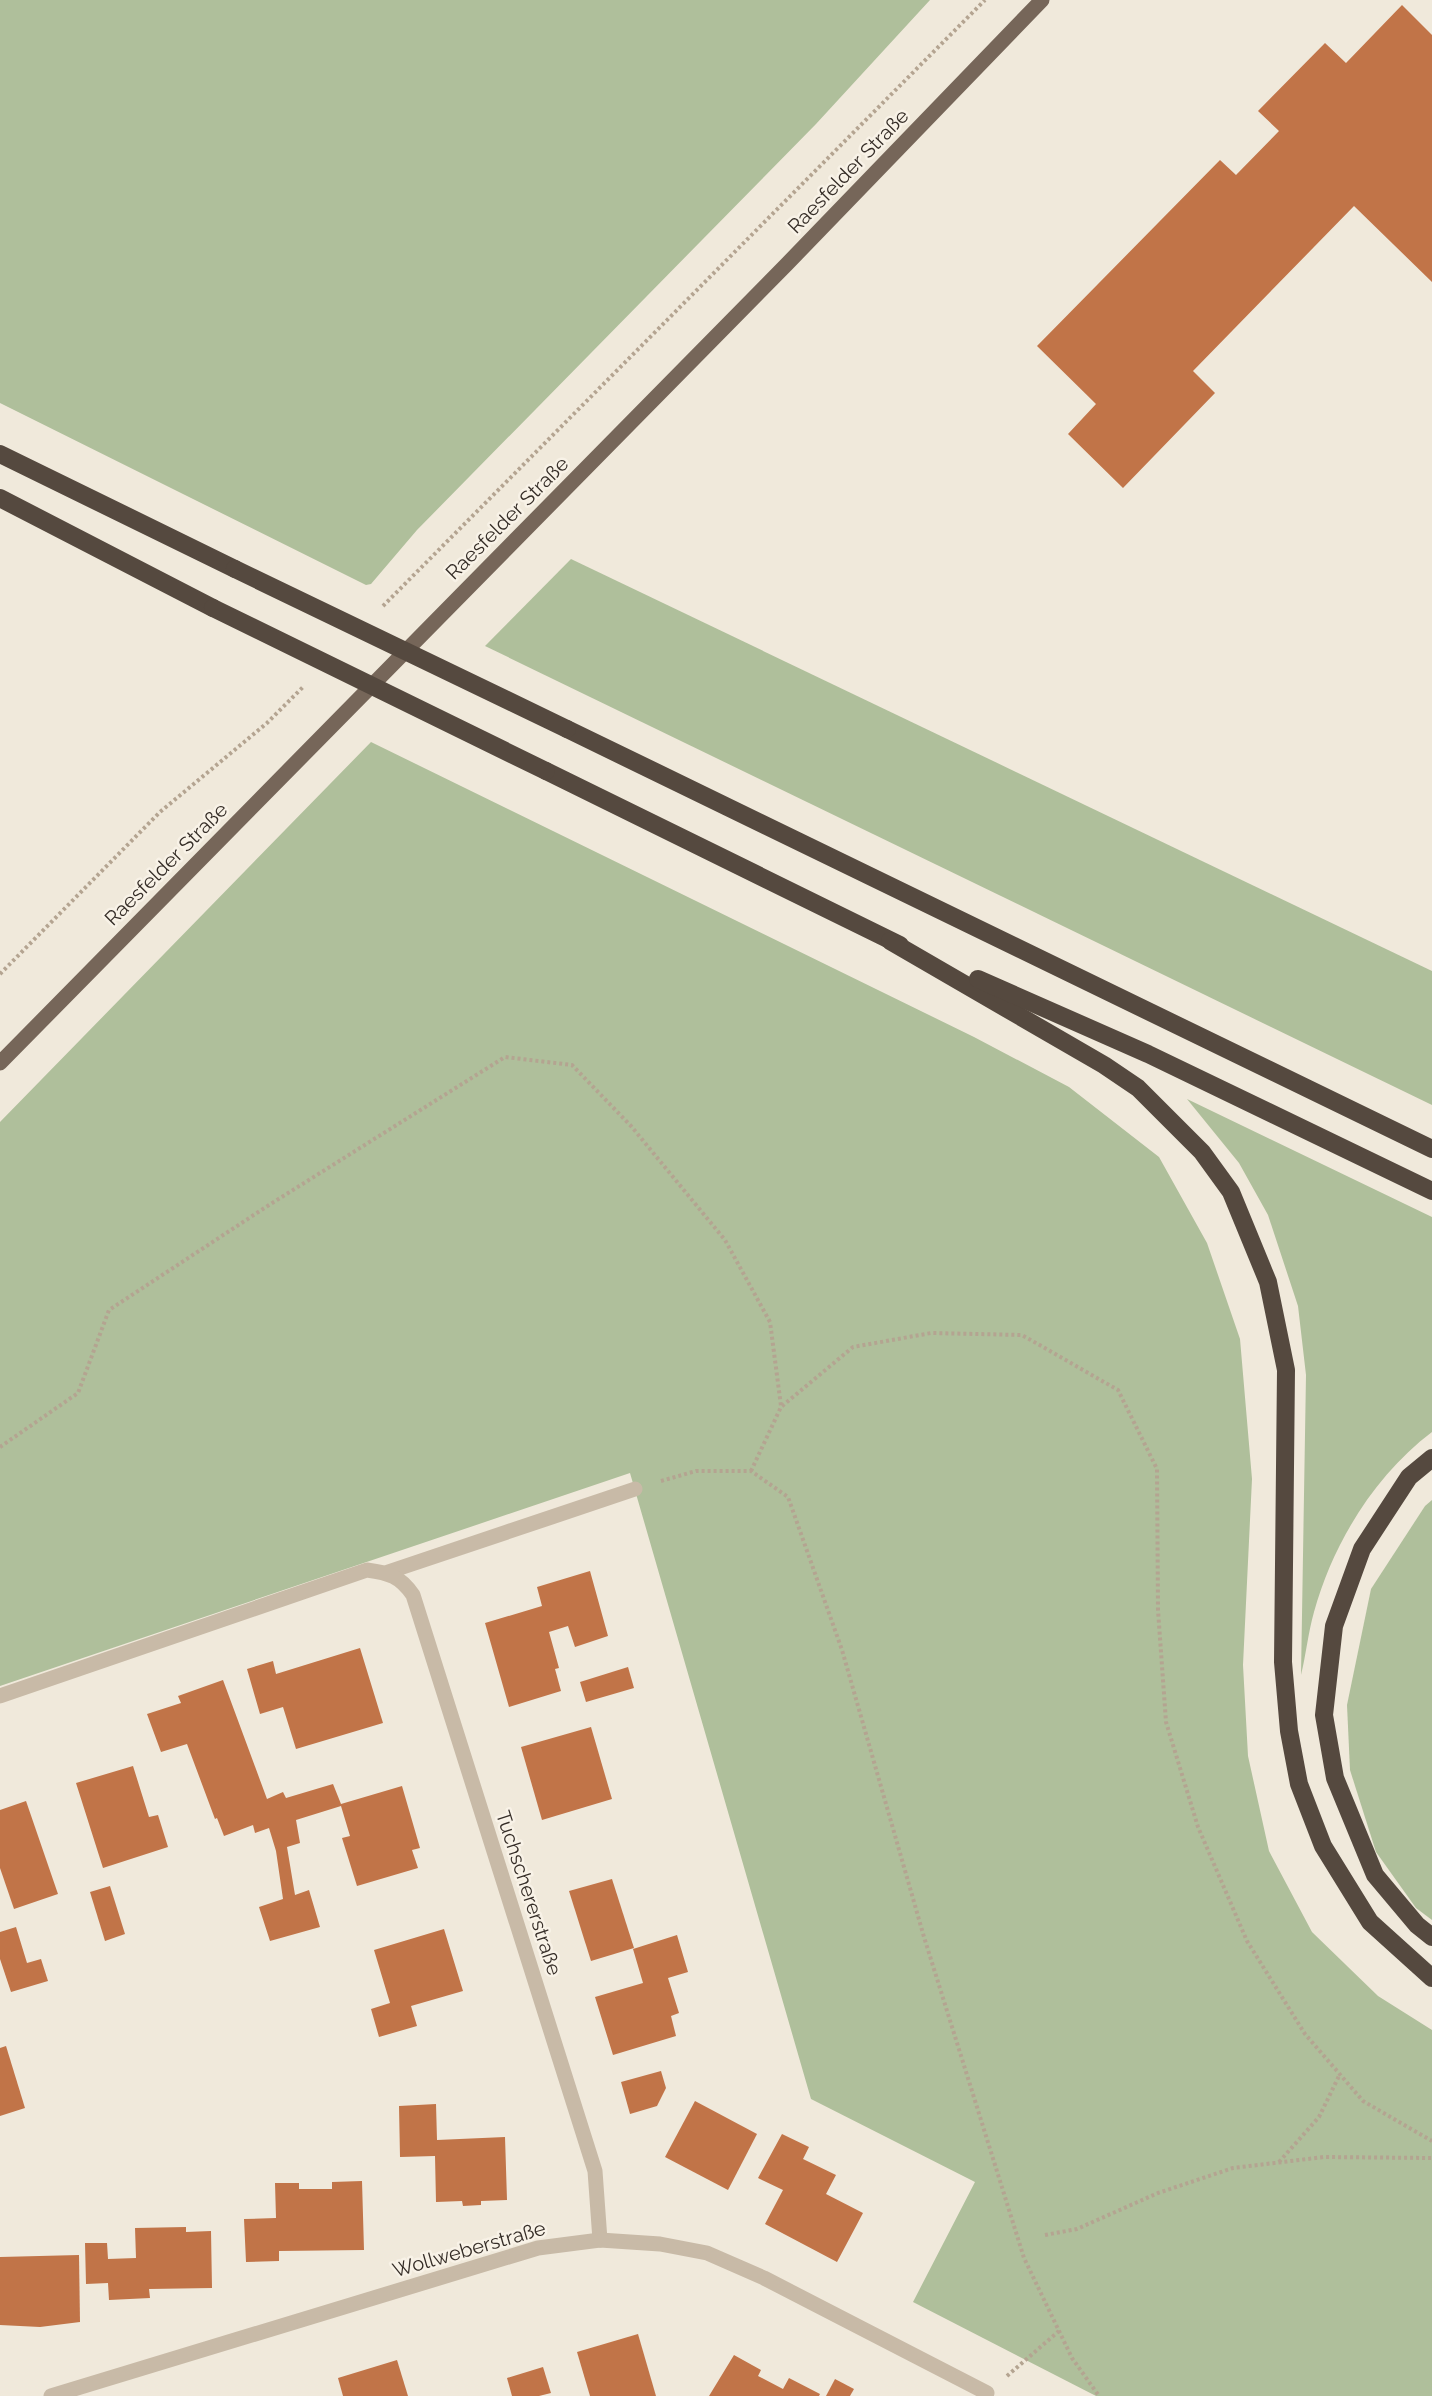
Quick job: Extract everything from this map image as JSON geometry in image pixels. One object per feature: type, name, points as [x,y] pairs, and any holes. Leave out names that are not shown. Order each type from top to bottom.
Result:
[{"type":"highway","points":[[0,454],[1432,1149]]},
{"type":"highway","points":[[0,498],[213,608],[890,941],[1148,1054],[1432,1191]]},
{"type":"highway","points":[[890,941],[1104,1065],[1138,1088],[1202,1152],[1231,1192],[1268,1282],[1286,1370],[1283,1662],[1289,1731],[1299,1784],[1323,1846],[1371,1922],[1432,1978]]},
{"type":"highway","points":[[1432,1458],[1409,1477],[1362,1548],[1334,1626],[1324,1715],[1335,1778],[1375,1875],[1417,1925],[1432,1937]]},
{"type":"main road","name":"Raesfelder Straße","points":[[0,1063],[788,264],[1042,0]]},
{"type":"street","points":[[0,1696],[367,1570],[388,1572],[635,1489]]},
{"type":"street","name":"Tuchschererstraße","points":[[388,1572],[403,1579],[413,1595],[420,1617],[595,2171],[600,2240]]},
{"type":"street","name":"Wollweberstraße","points":[[51,2396],[538,2248],[600,2240],[660,2244],[707,2253],[764,2278],[987,2393]]},
{"type":"path","points":[[376,613],[985,0]]},
{"type":"path","points":[[0,974],[160,812],[267,723],[309,681]]},
{"type":"path","points":[[0,1447],[78,1393],[109,1310],[269,1204],[505,1057],[572,1065],[631,1126],[725,1240],[770,1322],[781,1407]]},
{"type":"path","points":[[751,1471],[781,1407],[854,1347],[932,1333],[1022,1335],[1118,1390],[1157,1469],[1158,1611],[1166,1722],[1198,1827],[1247,1941],[1305,2034],[1364,2101],[1432,2140]]},
{"type":"path","points":[[635,1489],[696,1471],[751,1471],[788,1497],[843,1650],[924,1937],[1024,2258],[1072,2358],[1099,2396]]},
{"type":"path","points":[[1279,2163],[1319,2117],[1340,2074]]},
{"type":"path","points":[[1045,2235],[1077,2229],[1158,2193],[1233,2168],[1324,2157],[1432,2158]]},
{"type":"path","points":[[987,2393],[1059,2331]]},
{"type":"green space","points":[[0,0],[930,0],[816,124],[417,530],[371,584],[366,585],[0,403]]},
{"type":"green space","points":[[571,559],[1432,971],[1432,1105],[485,646]]},
{"type":"green space","points":[[371,742],[974,1037],[1069,1087],[1159,1157],[1207,1243],[1240,1339],[1252,1479],[1243,1665],[1248,1756],[1269,1851],[1312,1932],[1378,1996],[1432,2030],[1432,2396],[1096,2396],[913,2302],[975,2182],[811,2099],[630,1473],[0,1686],[0,1122]]},
{"type":"green space","points":[[1187,1099],[1432,1217],[1432,1432],[1392,1469],[1359,1512],[1345,1536],[1322,1586],[1310,1628],[1301,1675],[1306,1375],[1298,1306],[1268,1215],[1239,1163]]},
{"type":"green space","points":[[1432,1500],[1432,1920],[1416,1908],[1376,1852],[1350,1770],[1347,1705],[1371,1589],[1425,1506]]},
{"type":"building","points":[[1402,5],[1432,35],[1432,282],[1354,206],[1193,371],[1215,393],[1123,488],[1068,434],[1096,404],[1037,346],[1220,160],[1236,175],[1279,131],[1258,111],[1325,43],[1346,63]]},
{"type":"building","points":[[590,1571],[608,1636],[575,1647],[568,1626],[549,1632],[559,1668],[555,1669],[561,1691],[509,1707],[485,1623],[542,1606],[537,1587]]},
{"type":"building","points":[[360,1648],[383,1723],[296,1749],[283,1707],[260,1714],[247,1669],[273,1661],[276,1674]]},
{"type":"building","points":[[628,1667],[634,1688],[586,1702],[580,1682]]},
{"type":"building","points":[[223,1680],[267,1799],[283,1792],[286,1798],[333,1784],[341,1804],[402,1786],[420,1848],[412,1850],[418,1868],[357,1886],[342,1838],[350,1836],[341,1806],[296,1820],[300,1843],[287,1847],[295,1895],[309,1890],[320,1927],[270,1941],[259,1907],[283,1899],[276,1851],[269,1828],[255,1833],[253,1825],[224,1836],[217,1818],[215,1819],[187,1744],[161,1752],[147,1714],[181,1703],[178,1696]]},
{"type":"building","points":[[591,1727],[612,1799],[542,1820],[521,1747]]},
{"type":"building","points":[[133,1766],[149,1817],[158,1815],[168,1847],[103,1868],[76,1783]]},
{"type":"building","points":[[26,1801],[58,1894],[14,1909],[0,1868],[0,1810]]},
{"type":"building","points":[[612,1879],[634,1948],[591,1961],[569,1891]]},
{"type":"building","points":[[110,1886],[125,1934],[105,1941],[90,1892]]},
{"type":"building","points":[[16,1927],[27,1963],[41,1959],[48,1981],[11,1992],[0,1959],[0,1932]]},
{"type":"building","points":[[444,1929],[463,1991],[411,2006],[417,2026],[379,2037],[371,2009],[390,2003],[374,1950]]},
{"type":"building","points":[[677,1935],[688,1972],[668,1978],[679,2013],[671,2016],[676,2036],[613,2055],[595,1997],[643,1983],[633,1949]]},
{"type":"building","points":[[6,2046],[25,2108],[0,2116],[0,2048]]},
{"type":"building","points":[[661,2071],[666,2088],[657,2106],[630,2114],[621,2082]]},
{"type":"building","points":[[695,2101],[757,2134],[728,2190],[665,2157]]},
{"type":"building","points":[[436,2104],[437,2140],[505,2137],[507,2200],[481,2201],[481,2205],[463,2206],[462,2201],[436,2202],[435,2156],[400,2157],[399,2106]]},
{"type":"building","points":[[782,2134],[809,2147],[803,2159],[836,2175],[826,2194],[863,2213],[837,2262],[765,2224],[783,2190],[758,2178]]},
{"type":"building","points":[[362,2181],[364,2250],[279,2251],[279,2261],[246,2262],[244,2219],[276,2218],[275,2183],[299,2183],[299,2189],[332,2189],[332,2182]]},
{"type":"building","points":[[186,2227],[186,2232],[211,2231],[212,2288],[149,2289],[150,2298],[109,2300],[108,2283],[86,2284],[85,2243],[107,2243],[108,2259],[136,2258],[135,2228]]},
{"type":"building","points":[[79,2255],[80,2322],[40,2327],[0,2325],[0,2257]]},
{"type":"building","points":[[638,2334],[656,2396],[590,2396],[577,2352]]},
{"type":"building","points":[[734,2355],[761,2370],[758,2376],[783,2389],[789,2378],[820,2394],[819,2396],[709,2396]]},
{"type":"building","points":[[397,2360],[408,2396],[343,2396],[338,2378]]},
{"type":"building","points":[[543,2367],[551,2393],[539,2396],[512,2396],[507,2378]]},
{"type":"building","points":[[835,2379],[854,2389],[850,2396],[826,2396]]}]
